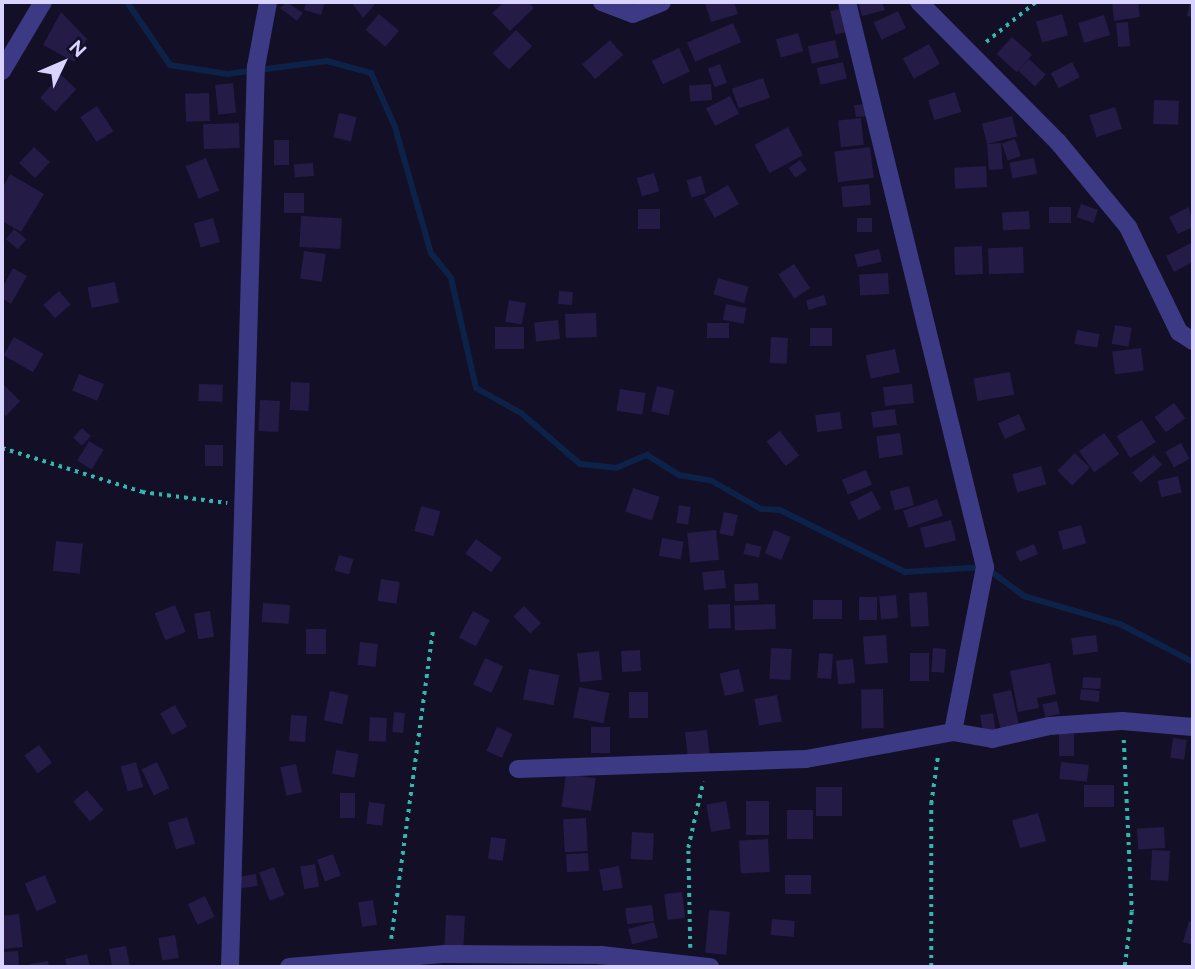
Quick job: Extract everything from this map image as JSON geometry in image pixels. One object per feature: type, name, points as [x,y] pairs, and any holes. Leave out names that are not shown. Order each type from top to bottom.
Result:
[{"type":"street","points":[[2,71],[43,2]]},
{"type":"street","points":[[230,967],[256,68],[268,2]]},
{"type":"street","points":[[602,2],[633,13],[662,2]]},
{"type":"street","points":[[847,2],[985,567],[947,735]]},
{"type":"street","points":[[919,2],[972,51],[1128,227],[1179,332],[1193,341]]},
{"type":"street","points":[[518,769],[706,766],[947,735],[992,739],[1049,726],[1122,721],[1193,727]]},
{"type":"street","points":[[289,967],[388,964],[445,954],[601,955],[710,967]]},
{"type":"path","points":[[972,51],[1036,2]]},
{"type":"path","points":[[2,448],[142,492],[244,506]]},
{"type":"path","points":[[388,964],[433,629]]},
{"type":"path","points":[[1122,721],[1132,912],[1125,967]]},
{"type":"path","points":[[931,967],[931,804],[947,735]]},
{"type":"path","points":[[690,965],[688,848],[706,766]]},
{"type":"building","points":[[287,2],[303,13],[297,21],[280,8]]},
{"type":"building","points":[[306,2],[325,2],[321,15],[304,10]]},
{"type":"building","points":[[351,2],[377,2],[363,18]]},
{"type":"building","points":[[504,2],[528,2],[534,8],[510,31],[492,13]]},
{"type":"building","points":[[734,2],[738,14],[711,22],[705,3]]},
{"type":"building","points":[[858,2],[882,2],[885,10],[862,16]]},
{"type":"building","points":[[1112,2],[1138,2],[1140,17],[1114,21]]},
{"type":"building","points":[[1190,2],[1193,2],[1193,17],[1187,16]]},
{"type":"building","points":[[844,8],[849,31],[835,34],[830,11]]},
{"type":"building","points":[[898,11],[906,28],[882,40],[874,22]]},
{"type":"building","points":[[61,12],[87,39],[74,62],[43,45]]},
{"type":"building","points":[[379,14],[399,31],[385,47],[366,30]]},
{"type":"building","points":[[1062,14],[1068,35],[1042,43],[1036,21]]},
{"type":"building","points":[[1104,15],[1110,35],[1084,43],[1078,23]]},
{"type":"building","points":[[1128,22],[1130,46],[1118,47],[1116,23]]},
{"type":"building","points":[[733,23],[741,42],[695,62],[687,43]]},
{"type":"building","points":[[516,30],[532,46],[509,70],[493,53]]},
{"type":"building","points":[[798,33],[803,51],[781,58],[776,39]]},
{"type":"building","points":[[1012,37],[1032,55],[1017,72],[997,54]]},
{"type":"building","points":[[610,40],[623,55],[595,79],[582,64]]},
{"type":"building","points":[[835,40],[839,58],[812,64],[808,46]]},
{"type":"building","points":[[929,44],[940,64],[914,79],[903,59]]},
{"type":"building","points":[[679,48],[690,72],[663,84],[652,61]]},
{"type":"building","points":[[1029,59],[1046,75],[1035,86],[1018,71]]},
{"type":"building","points":[[843,62],[847,79],[821,85],[817,68]]},
{"type":"building","points":[[1072,62],[1080,77],[1059,88],[1051,73]]},
{"type":"building","points":[[720,64],[727,83],[715,87],[708,68]]},
{"type":"building","points":[[61,75],[76,89],[55,112],[40,98]]},
{"type":"building","points":[[763,78],[770,98],[739,109],[732,89]]},
{"type":"building","points":[[233,83],[236,113],[218,115],[215,85]]},
{"type":"building","points":[[711,84],[712,100],[690,101],[689,86]]},
{"type":"building","points":[[955,92],[961,112],[934,120],[928,100]]},
{"type":"building","points":[[209,93],[210,121],[186,122],[185,94]]},
{"type":"building","points":[[730,96],[739,114],[715,126],[706,108]]},
{"type":"building","points":[[1154,100],[1179,101],[1178,125],[1153,124]]},
{"type":"building","points":[[867,104],[869,116],[856,117],[854,105]]},
{"type":"building","points":[[97,106],[113,131],[97,142],[80,117]]},
{"type":"building","points":[[1115,107],[1122,129],[1096,137],[1089,115]]},
{"type":"building","points":[[339,113],[357,117],[351,141],[333,137]]},
{"type":"building","points":[[1012,116],[1017,136],[987,144],[982,123]]},
{"type":"building","points":[[861,118],[864,145],[841,147],[838,120]]},
{"type":"building","points":[[239,123],[240,148],[204,149],[203,124]]},
{"type":"building","points":[[788,127],[803,155],[769,173],[754,145]]},
{"type":"building","points":[[1015,139],[1021,156],[1008,161],[1002,144]]},
{"type":"building","points":[[274,140],[289,140],[289,165],[274,165]]},
{"type":"building","points":[[1001,143],[1003,169],[989,170],[987,144]]},
{"type":"building","points":[[34,147],[50,162],[35,178],[19,163]]},
{"type":"building","points":[[870,147],[874,178],[838,182],[834,151]]},
{"type":"building","points":[[206,158],[219,190],[199,199],[186,166]]},
{"type":"building","points":[[1034,158],[1037,174],[1013,178],[1009,163]]},
{"type":"building","points":[[800,160],[807,170],[795,178],[789,168]]},
{"type":"building","points":[[313,163],[314,176],[295,177],[294,164]]},
{"type":"building","points":[[986,166],[987,187],[955,189],[954,168]]},
{"type":"building","points":[[654,173],[659,191],[642,196],[637,178]]},
{"type":"building","points":[[10,174],[44,194],[21,232],[2,221],[2,189]]},
{"type":"building","points":[[701,176],[706,193],[692,197],[687,180]]},
{"type":"building","points":[[869,184],[871,205],[843,207],[841,186]]},
{"type":"building","points":[[728,185],[739,204],[715,218],[704,199]]},
{"type":"building","points":[[284,193],[304,193],[304,213],[284,213]]},
{"type":"building","points":[[1081,204],[1098,210],[1093,223],[1076,217]]},
{"type":"building","points":[[1049,207],[1071,207],[1071,223],[1049,223]]},
{"type":"building","points":[[1189,207],[1193,227],[1178,234],[1169,217]]},
{"type":"building","points":[[638,209],[660,209],[660,229],[638,229]]},
{"type":"building","points":[[1029,211],[1030,229],[1003,230],[1002,212]]},
{"type":"building","points":[[301,216],[342,218],[340,249],[299,247]]},
{"type":"building","points":[[213,218],[220,242],[201,248],[194,224]]},
{"type":"building","points":[[857,218],[872,218],[872,232],[857,232]]},
{"type":"building","points":[[14,229],[26,239],[18,249],[6,239]]},
{"type":"building","points":[[1193,242],[1193,262],[1174,272],[1166,256]]},
{"type":"building","points":[[982,246],[983,274],[955,275],[954,247]]},
{"type":"building","points":[[1023,247],[1024,273],[989,274],[988,248]]},
{"type":"building","points":[[879,249],[882,262],[858,267],[855,255]]},
{"type":"building","points":[[304,251],[326,254],[322,282],[300,279]]},
{"type":"building","points":[[794,264],[810,288],[794,299],[778,275]]},
{"type":"building","points":[[13,268],[27,276],[11,304],[2,298],[2,288]]},
{"type":"building","points":[[888,273],[889,294],[860,295],[859,275]]},
{"type":"building","points":[[718,278],[749,287],[744,303],[713,294]]},
{"type":"building","points":[[115,282],[119,303],[92,308],[88,287]]},
{"type":"building","points":[[59,291],[71,305],[55,318],[43,305]]},
{"type":"building","points":[[559,291],[573,292],[572,305],[558,304]]},
{"type":"building","points":[[824,295],[827,305],[809,310],[806,301]]},
{"type":"building","points":[[509,300],[526,303],[522,325],[505,322]]},
{"type":"building","points":[[726,304],[747,308],[744,324],[723,320]]},
{"type":"building","points":[[596,313],[597,337],[566,338],[565,314]]},
{"type":"building","points":[[558,320],[560,339],[536,341],[534,323]]},
{"type":"building","points":[[707,323],[729,323],[729,338],[707,338]]},
{"type":"building","points":[[1115,325],[1132,328],[1128,347],[1112,344]]},
{"type":"building","points":[[495,327],[524,327],[524,349],[495,349]]},
{"type":"building","points":[[810,328],[832,328],[832,346],[810,346]]},
{"type":"building","points":[[1077,330],[1100,334],[1097,348],[1075,344]]},
{"type":"building","points":[[14,337],[43,354],[33,372],[4,355]]},
{"type":"building","points":[[771,337],[788,338],[787,364],[770,363]]},
{"type":"building","points":[[1141,348],[1144,371],[1115,374],[1112,352]]},
{"type":"building","points":[[895,349],[900,372],[871,379],[866,355]]},
{"type":"building","points":[[1010,372],[1014,395],[978,401],[974,378]]},
{"type":"building","points":[[79,374],[104,384],[97,401],[72,391]]},
{"type":"building","points":[[291,382],[310,383],[309,411],[290,410]]},
{"type":"building","points":[[2,383],[20,401],[6,416],[2,412]]},
{"type":"building","points":[[199,384],[223,385],[222,402],[198,401]]},
{"type":"building","points":[[912,384],[914,403],[885,406],[883,387]]},
{"type":"building","points":[[657,386],[675,390],[669,415],[651,411]]},
{"type":"building","points":[[620,389],[646,393],[642,415],[617,411]]},
{"type":"building","points":[[260,400],[280,401],[278,432],[258,431]]},
{"type":"building","points":[[1174,403],[1185,418],[1166,432],[1155,417]]},
{"type":"building","points":[[895,409],[897,425],[873,428],[871,412]]},
{"type":"building","points":[[840,412],[842,429],[817,432],[815,415]]},
{"type":"building","points":[[1019,414],[1026,430],[1005,439],[998,423]]},
{"type":"building","points":[[1142,420],[1156,442],[1130,458],[1117,436]]},
{"type":"building","points":[[82,428],[91,436],[82,446],[73,438]]},
{"type":"building","points":[[780,431],[799,455],[786,466],[767,441]]},
{"type":"building","points":[[900,433],[903,455],[879,458],[876,436]]},
{"type":"building","points":[[1104,433],[1119,454],[1094,472],[1079,451]]},
{"type":"building","points":[[89,441],[104,450],[92,469],[77,461]]},
{"type":"building","points":[[1181,443],[1190,459],[1174,467],[1165,452]]},
{"type":"building","points":[[205,445],[223,445],[223,466],[205,466]]},
{"type":"building","points":[[1075,453],[1090,468],[1072,486],[1057,471]]},
{"type":"building","points":[[1154,455],[1162,465],[1140,483],[1132,473]]},
{"type":"building","points":[[1041,466],[1046,484],[1017,493],[1012,474]]},
{"type":"building","points":[[866,470],[872,485],[848,495],[842,480]]},
{"type":"building","points":[[1178,476],[1182,493],[1161,497],[1158,481]]},
{"type":"building","points":[[909,486],[914,505],[895,510],[890,491]]},
{"type":"building","points":[[633,488],[660,497],[652,520],[625,512]]},
{"type":"building","points":[[872,491],[881,509],[859,520],[850,502]]},
{"type":"building","points":[[937,499],[943,516],[909,528],[903,511]]},
{"type":"building","points":[[679,505],[691,507],[688,525],[676,523]]},
{"type":"building","points":[[421,506],[440,511],[434,536],[414,531]]},
{"type":"building","points":[[724,512],[738,515],[733,536],[719,534]]},
{"type":"building","points":[[951,520],[956,540],[925,548],[920,528]]},
{"type":"building","points":[[1081,525],[1086,543],[1063,550],[1058,532]]},
{"type":"building","points":[[716,530],[719,560],[690,563],[687,533]]},
{"type":"building","points":[[774,530],[791,537],[781,560],[765,553]]},
{"type":"building","points":[[662,538],[684,542],[681,560],[659,556]]},
{"type":"building","points":[[476,539],[502,558],[491,572],[465,554]]},
{"type":"building","points":[[56,541],[83,544],[80,574],[53,571]]},
{"type":"building","points":[[746,543],[762,547],[759,558],[743,554]]},
{"type":"building","points":[[1034,544],[1038,554],[1020,562],[1015,551]]},
{"type":"building","points":[[339,555],[353,559],[349,575],[335,570]]},
{"type":"building","points":[[724,570],[726,588],[704,590],[702,572]]},
{"type":"building","points":[[381,579],[400,582],[396,604],[378,601]]},
{"type":"building","points":[[758,583],[759,600],[735,601],[734,584]]},
{"type":"building","points":[[927,592],[929,626],[911,627],[909,593]]},
{"type":"building","points":[[896,595],[898,618],[881,619],[879,596]]},
{"type":"building","points":[[859,597],[877,597],[877,620],[859,620]]},
{"type":"building","points":[[813,600],[842,600],[842,619],[813,619]]},
{"type":"building","points":[[263,603],[290,605],[289,624],[262,622]]},
{"type":"building","points":[[730,604],[731,628],[709,629],[708,605]]},
{"type":"building","points":[[775,604],[776,629],[735,630],[734,605]]},
{"type":"building","points":[[175,605],[186,632],[165,640],[155,613]]},
{"type":"building","points":[[524,606],[541,623],[530,634],[513,617]]},
{"type":"building","points":[[210,611],[214,637],[198,639],[194,614]]},
{"type":"building","points":[[473,611],[490,620],[476,646],[459,637]]},
{"type":"building","points":[[306,629],[326,629],[326,654],[306,654]]},
{"type":"building","points":[[886,635],[888,663],[865,665],[863,637]]},
{"type":"building","points":[[1096,635],[1098,652],[1073,655],[1071,638]]},
{"type":"building","points":[[360,642],[378,644],[375,667],[358,665]]},
{"type":"building","points":[[771,648],[792,649],[790,680],[769,679]]},
{"type":"building","points":[[933,648],[946,649],[944,673],[931,672]]},
{"type":"building","points":[[640,650],[641,671],[622,672],[621,651]]},
{"type":"building","points":[[599,651],[602,680],[580,682],[577,653]]},
{"type":"building","points":[[819,653],[833,654],[831,679],[817,678]]},
{"type":"building","points":[[910,653],[929,653],[929,681],[910,681]]},
{"type":"building","points":[[485,658],[503,666],[491,693],[473,684]]},
{"type":"building","points":[[853,659],[855,683],[838,684],[836,660]]},
{"type":"building","points":[[1050,663],[1056,694],[1037,698],[1039,708],[1018,712],[1010,671]]},
{"type":"building","points":[[529,669],[559,675],[554,705],[523,699]]},
{"type":"building","points":[[739,669],[744,691],[725,696],[720,673]]},
{"type":"building","points":[[1083,677],[1101,678],[1100,689],[1082,688]]},
{"type":"building","points":[[579,687],[609,693],[604,723],[573,717]]},
{"type":"building","points":[[861,689],[883,689],[884,728],[862,728]]},
{"type":"building","points":[[1081,689],[1100,691],[1099,702],[1080,700]]},
{"type":"building","points":[[1011,690],[1020,728],[1001,732],[992,694]]},
{"type":"building","points":[[330,691],[349,695],[342,724],[324,720]]},
{"type":"building","points":[[629,692],[648,692],[648,718],[629,718]]},
{"type":"building","points":[[777,695],[782,722],[759,726],[754,699]]},
{"type":"building","points":[[1057,701],[1060,714],[1045,717],[1042,704]]},
{"type":"building","points":[[175,705],[187,727],[172,735],[160,713]]},
{"type":"building","points":[[394,712],[405,713],[403,733],[392,732]]},
{"type":"building","points":[[993,713],[996,731],[983,733],[980,715]]},
{"type":"building","points":[[291,715],[307,716],[305,742],[289,741]]},
{"type":"building","points":[[370,717],[387,718],[386,742],[369,741]]},
{"type":"building","points":[[497,727],[513,734],[502,758],[486,751]]},
{"type":"building","points":[[591,727],[610,727],[610,753],[591,753]]},
{"type":"building","points":[[707,730],[710,759],[688,761],[685,732]]},
{"type":"building","points":[[1059,734],[1074,734],[1074,756],[1059,756]]},
{"type":"building","points":[[1173,738],[1187,740],[1184,760],[1170,758]]},
{"type":"building","points":[[39,745],[52,763],[37,773],[24,756]]},
{"type":"building","points":[[336,750],[359,754],[354,778],[332,774]]},
{"type":"building","points":[[136,762],[143,787],[128,791],[121,766]]},
{"type":"building","points":[[157,762],[169,788],[154,795],[142,769]]},
{"type":"building","points":[[1061,762],[1089,765],[1087,782],[1059,779]]},
{"type":"building","points":[[296,764],[302,792],[286,796],[280,767]]},
{"type":"building","points":[[566,774],[596,778],[591,811],[561,807]]},
{"type":"building","points":[[1084,785],[1114,785],[1114,807],[1084,807]]},
{"type":"building","points":[[816,787],[842,787],[842,816],[816,816]]},
{"type":"building","points":[[87,790],[104,810],[90,821],[73,802]]},
{"type":"building","points":[[340,793],[355,793],[355,818],[340,818]]},
{"type":"building","points":[[726,801],[731,829],[711,832],[706,804]]},
{"type":"building","points":[[746,801],[769,801],[769,835],[746,835]]},
{"type":"building","points":[[369,802],[385,804],[382,826],[366,824]]},
{"type":"building","points":[[787,810],[813,810],[813,839],[787,839]]},
{"type":"building","points":[[1038,813],[1046,841],[1020,848],[1012,820]]},
{"type":"building","points":[[187,817],[195,844],[176,850],[168,823]]},
{"type":"building","points":[[586,818],[588,851],[565,852],[563,819]]},
{"type":"building","points":[[1164,827],[1165,848],[1138,849],[1137,828]]},
{"type":"building","points":[[632,832],[654,833],[653,860],[631,859]]},
{"type":"building","points":[[491,837],[506,839],[503,861],[488,859]]},
{"type":"building","points":[[768,839],[770,872],[741,873],[739,841]]},
{"type":"building","points":[[1152,850],[1170,851],[1168,881],[1150,880]]},
{"type":"building","points":[[588,853],[589,871],[567,872],[566,854]]},
{"type":"building","points":[[333,854],[341,876],[325,881],[317,860]]},
{"type":"building","points":[[315,864],[319,887],[304,889],[300,867]]},
{"type":"building","points":[[619,866],[623,888],[603,891],[599,869]]},
{"type":"building","points":[[274,867],[285,895],[270,901],[259,873]]},
{"type":"building","points":[[256,874],[258,886],[239,889],[237,877]]},
{"type":"building","points":[[45,875],[57,903],[36,911],[25,884]]},
{"type":"building","points":[[785,875],[811,875],[811,894],[785,894]]},
{"type":"building","points":[[682,892],[685,918],[667,920],[664,894]]},
{"type":"building","points":[[205,896],[215,917],[198,925],[188,904]]},
{"type":"building","points":[[373,900],[377,925],[362,927],[358,902]]},
{"type":"building","points":[[652,905],[654,921],[627,924],[625,908]]},
{"type":"building","points":[[709,910],[730,912],[726,955],[705,953]]},
{"type":"building","points":[[19,914],[23,947],[2,949],[2,916]]},
{"type":"building","points":[[446,915],[465,916],[463,947],[444,946]]},
{"type":"building","points":[[772,919],[795,921],[794,937],[771,935]]},
{"type":"building","points":[[1189,921],[1193,923],[1193,945],[1183,942]]},
{"type":"building","points":[[654,922],[658,937],[632,944],[628,929]]},
{"type":"building","points":[[175,935],[179,958],[162,961],[158,938]]},
{"type":"building","points":[[126,946],[130,967],[112,967],[109,949]]},
{"type":"building","points":[[18,951],[19,967],[3,967],[2,952]]},
{"type":"building","points":[[87,954],[90,967],[67,967],[65,959]]},
{"type":"building","points":[[48,961],[49,967],[30,967],[30,964]]},
{"type":"building","points":[[598,963],[630,964],[630,967],[598,967]]},
{"type":"waterway","points":[[127,2],[170,65],[227,74],[327,61],[371,73],[395,127],[431,253],[451,278],[476,388],[521,413],[580,464],[616,468],[647,455],[679,475],[712,481],[761,509],[780,510],[905,572],[985,567],[1024,596],[1120,624],[1193,662]]}]
